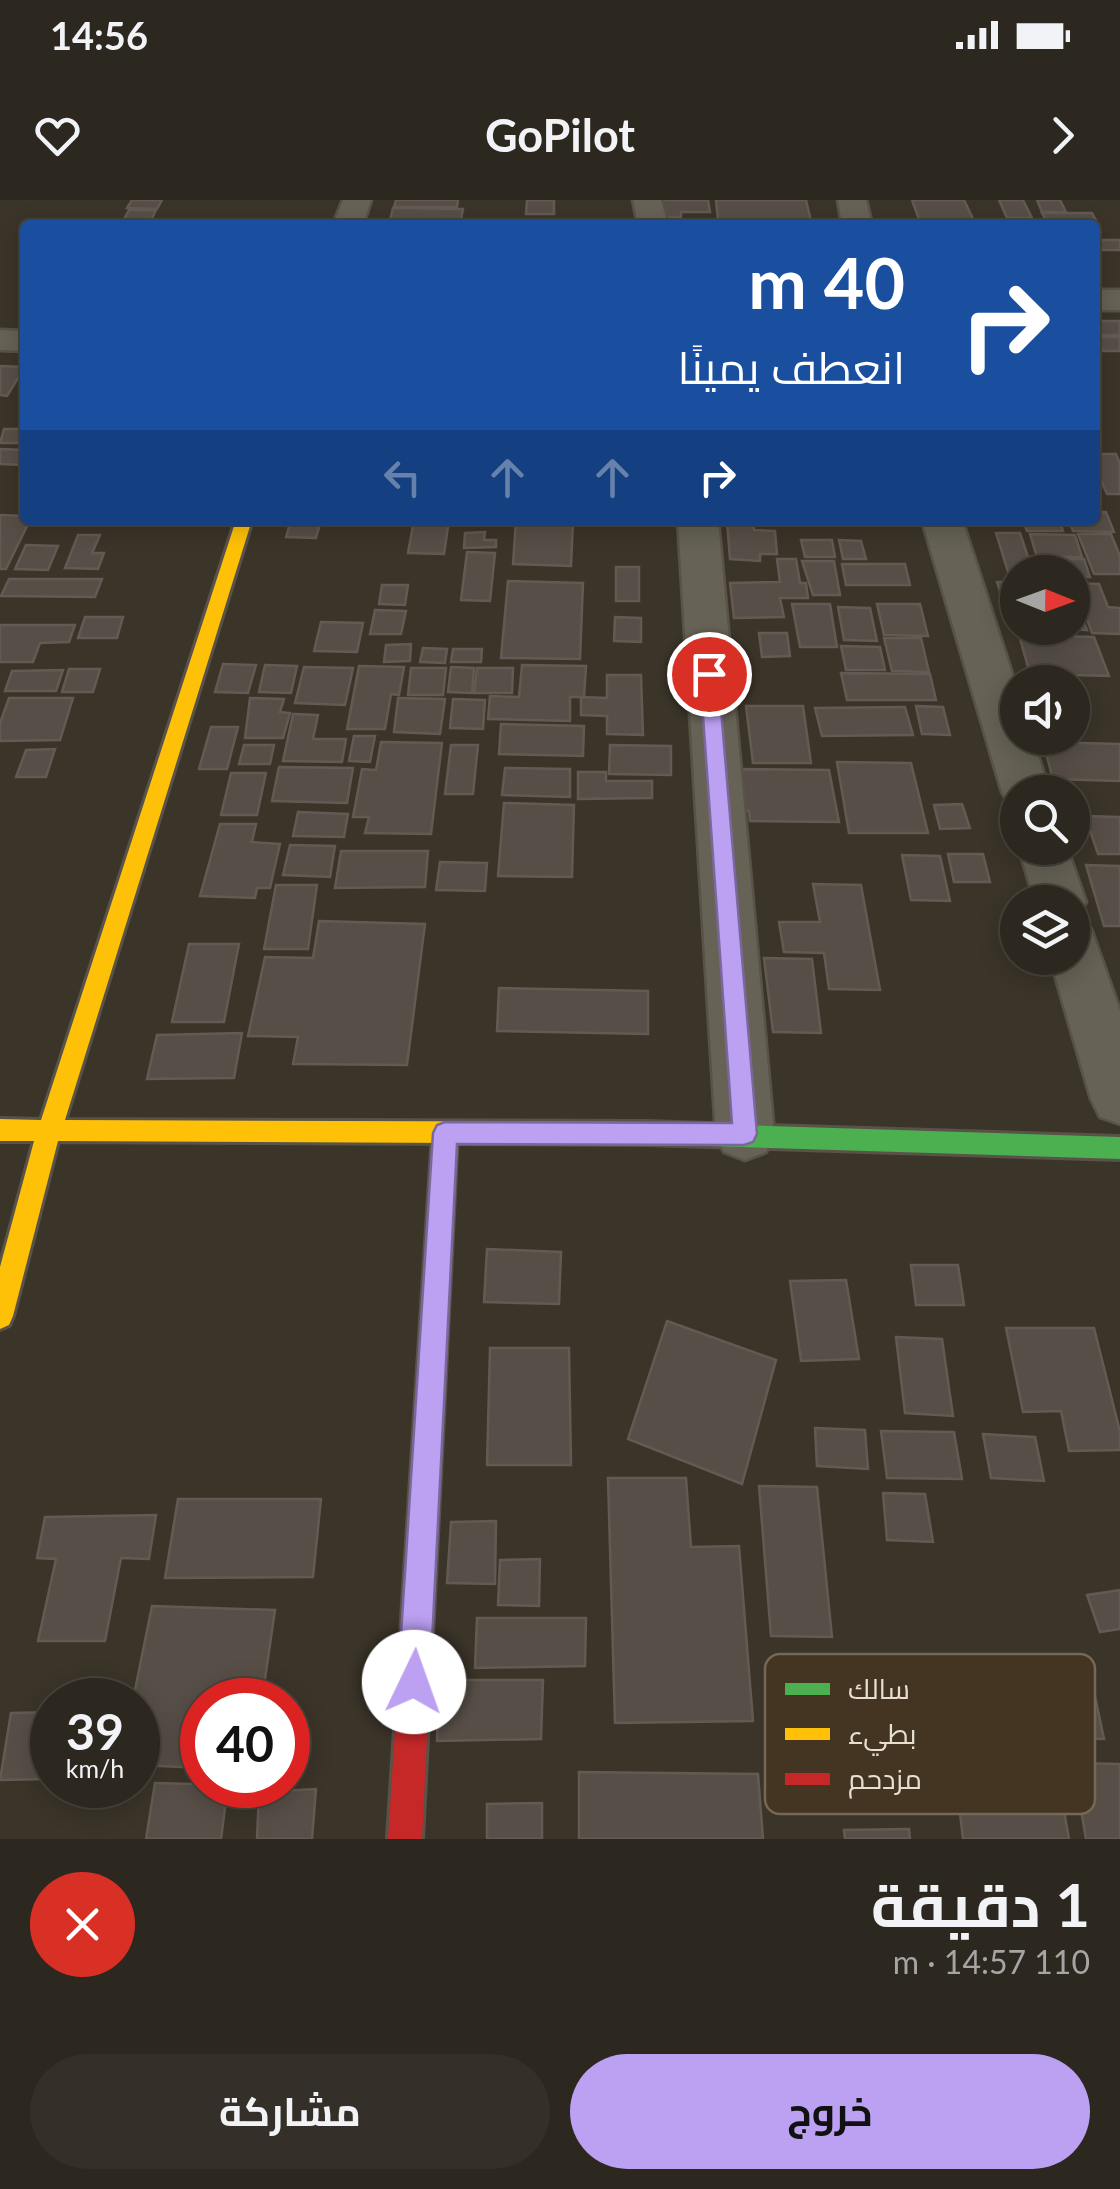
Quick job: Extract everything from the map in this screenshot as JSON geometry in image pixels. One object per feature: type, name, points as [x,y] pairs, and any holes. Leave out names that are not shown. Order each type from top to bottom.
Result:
[{"type":"street","points":[[0,1316],[48,1130],[242,525]]},
{"type":"street","points":[[698,525],[744,1134]]},
{"type":"street","points":[[944,525],[1021,775]]},
{"type":"street","points":[[1082,975],[1120,1099]]},
{"type":"street","points":[[0,1130],[744,1134],[1120,1148]]},
{"type":"street","points":[[405,1839],[445,1133]]},
{"type":"building","points":[[132,200],[162,200],[157,209],[127,208]]},
{"type":"building","points":[[396,200],[458,200],[457,207],[394,207]]},
{"type":"building","points":[[527,200],[554,200],[554,214],[526,214]]},
{"type":"building","points":[[660,200],[708,200],[710,212],[681,212],[681,217],[662,217]]},
{"type":"building","points":[[716,200],[806,200],[811,220],[718,220]]},
{"type":"building","points":[[912,200],[964,200],[974,220],[919,220]]},
{"type":"building","points":[[999,200],[1023,200],[1032,218],[1007,218]]},
{"type":"building","points":[[1037,200],[1060,200],[1066,212],[1042,212]]},
{"type":"building","points":[[393,208],[463,209],[461,220],[390,220]]},
{"type":"building","points":[[129,210],[156,210],[151,220],[124,220]]},
{"type":"building","points":[[1042,213],[1092,213],[1096,220],[1046,220]]},
{"type":"building","points":[[1100,240],[1120,240],[1120,250],[1100,250]]},
{"type":"building","points":[[1100,321],[1120,321],[1120,335],[1100,335]]},
{"type":"building","points":[[1100,337],[1120,337],[1120,351],[1103,351]]},
{"type":"building","points":[[0,366],[20,367],[20,375],[7,396],[0,395]]},
{"type":"building","points":[[4,429],[20,429],[20,443],[0,443]]},
{"type":"building","points":[[0,449],[20,450],[20,465],[0,464]]},
{"type":"building","points":[[1100,454],[1116,454],[1120,494],[1107,494],[1100,478]]},
{"type":"building","points":[[1100,512],[1106,512],[1114,532],[1073,531],[1071,525],[1100,525]]},
{"type":"building","points":[[0,515],[20,516],[20,525],[28,525],[6,569],[0,569]]},
{"type":"building","points":[[290,525],[320,525],[316,538],[286,537]]},
{"type":"building","points":[[413,525],[448,525],[444,554],[408,553]]},
{"type":"building","points":[[516,525],[573,525],[571,566],[513,564]]},
{"type":"building","points":[[727,525],[753,525],[754,530],[775,531],[777,554],[760,554],[760,561],[730,559]]},
{"type":"building","points":[[1025,525],[1061,525],[1063,531],[1027,531]]},
{"type":"building","points":[[485,532],[484,540],[496,540],[496,547],[464,548],[465,533]]},
{"type":"building","points":[[996,533],[1020,533],[1027,555],[1003,555]]},
{"type":"building","points":[[1030,534],[1075,535],[1081,555],[1036,555]]},
{"type":"building","points":[[1078,534],[1111,534],[1120,556],[1120,574],[1094,574],[1090,555],[1086,555]]},
{"type":"building","points":[[78,535],[100,535],[92,553],[104,553],[98,569],[65,568]]},
{"type":"building","points":[[801,540],[832,540],[835,557],[805,557]]},
{"type":"building","points":[[839,540],[861,541],[866,559],[843,559]]},
{"type":"building","points":[[26,545],[58,546],[48,570],[15,569]]},
{"type":"building","points":[[467,552],[495,553],[490,601],[461,600]]},
{"type":"building","points":[[777,559],[796,559],[800,583],[806,583],[808,598],[780,598],[784,617],[734,618],[730,583],[780,582]]},
{"type":"building","points":[[802,561],[834,561],[840,595],[813,595]]},
{"type":"building","points":[[842,564],[905,564],[910,585],[846,585]]},
{"type":"building","points":[[616,567],[639,567],[639,601],[616,601]]},
{"type":"building","points":[[9,579],[102,579],[95,597],[1,596]]},
{"type":"building","points":[[508,581],[583,583],[580,659],[501,658]]},
{"type":"building","points":[[1090,584],[1099,584],[1108,607],[1120,608],[1120,634],[1092,633]]},
{"type":"building","points":[[382,585],[408,585],[405,605],[379,604]]},
{"type":"building","points":[[792,604],[830,604],[837,647],[800,647]]},
{"type":"building","points":[[877,604],[920,604],[928,636],[884,635]]},
{"type":"building","points":[[838,607],[870,608],[877,641],[844,640]]},
{"type":"building","points":[[375,610],[406,611],[401,634],[370,634]]},
{"type":"building","points":[[85,617],[123,617],[117,638],[78,638]]},
{"type":"building","points":[[615,617],[641,618],[641,642],[614,641]]},
{"type":"building","points":[[321,622],[363,623],[357,652],[314,651]]},
{"type":"building","points":[[0,625],[75,625],[69,642],[40,643],[33,662],[0,662]]},
{"type":"building","points":[[759,633],[787,633],[790,656],[762,657]]},
{"type":"building","points":[[1090,637],[1094,637],[1109,676],[1090,676],[1090,665],[1027,665],[1022,645],[1090,645]]},
{"type":"building","points":[[884,638],[921,638],[929,672],[892,671]]},
{"type":"building","points":[[411,644],[410,661],[384,662],[386,645]]},
{"type":"building","points":[[841,646],[880,647],[885,670],[846,670]]},
{"type":"building","points":[[423,648],[447,649],[445,663],[420,662]]},
{"type":"building","points":[[453,649],[482,649],[481,662],[451,662]]},
{"type":"building","points":[[223,664],[256,665],[248,693],[215,692]]},
{"type":"building","points":[[265,665],[297,666],[291,693],[259,692]]},
{"type":"building","points":[[522,665],[586,666],[584,697],[570,697],[570,721],[488,719],[490,696],[519,697]]},
{"type":"building","points":[[359,666],[404,667],[399,695],[391,694],[385,729],[347,729]]},
{"type":"building","points":[[304,667],[353,668],[345,705],[295,703]]},
{"type":"building","points":[[451,667],[474,668],[472,693],[448,692]]},
{"type":"building","points":[[411,668],[446,668],[443,695],[408,695]]},
{"type":"building","points":[[477,668],[513,668],[512,693],[474,693]]},
{"type":"building","points":[[69,669],[100,669],[93,692],[62,692]]},
{"type":"building","points":[[63,670],[56,691],[5,691],[12,671]]},
{"type":"building","points":[[841,673],[930,674],[936,700],[847,700]]},
{"type":"building","points":[[607,675],[641,675],[643,735],[607,734],[607,716],[581,715],[581,697],[607,698]]},
{"type":"building","points":[[9,698],[73,698],[60,740],[0,741],[0,723]]},
{"type":"building","points":[[250,698],[284,699],[280,712],[290,713],[283,738],[245,738]]},
{"type":"building","points":[[398,698],[445,699],[440,734],[394,732]]},
{"type":"building","points":[[453,699],[485,700],[483,729],[450,728]]},
{"type":"building","points":[[746,706],[803,706],[811,763],[753,763]]},
{"type":"building","points":[[916,706],[943,707],[950,735],[922,734]]},
{"type":"building","points":[[905,707],[913,735],[822,736],[815,708]]},
{"type":"building","points":[[293,714],[318,715],[313,739],[346,739],[342,762],[283,761]]},
{"type":"building","points":[[501,724],[584,726],[583,756],[499,754]]},
{"type":"building","points":[[211,727],[238,727],[227,769],[199,769]]},
{"type":"building","points":[[354,736],[375,736],[370,762],[349,761]]},
{"type":"building","points":[[381,742],[442,743],[431,834],[365,833],[369,817],[353,817],[362,769],[376,770]]},
{"type":"building","points":[[1090,743],[1120,744],[1120,781],[1090,780],[1090,775],[1052,775],[1047,755],[1090,755]]},
{"type":"building","points":[[244,745],[274,745],[270,764],[239,764]]},
{"type":"building","points":[[451,745],[478,745],[473,794],[445,794]]},
{"type":"building","points":[[610,745],[671,746],[671,775],[609,774]]},
{"type":"building","points":[[55,749],[46,777],[16,777],[26,750]]},
{"type":"building","points":[[837,762],[911,763],[928,833],[849,833]]},
{"type":"building","points":[[279,767],[353,768],[347,803],[272,801]]},
{"type":"building","points":[[505,768],[570,769],[570,797],[502,795]]},
{"type":"building","points":[[729,769],[829,770],[839,822],[750,821],[749,811],[733,810]]},
{"type":"building","points":[[578,772],[606,772],[606,781],[652,781],[652,798],[578,799]]},
{"type":"building","points":[[231,773],[266,773],[257,815],[221,815]]},
{"type":"building","points":[[504,803],[574,805],[572,877],[498,876]]},
{"type":"building","points":[[962,804],[970,828],[940,829],[934,805]]},
{"type":"building","points":[[298,812],[348,814],[344,837],[293,836]]},
{"type":"building","points":[[1090,816],[1120,817],[1120,854],[1098,854]]},
{"type":"building","points":[[220,824],[256,824],[252,842],[280,844],[270,888],[257,888],[255,898],[200,896]]},
{"type":"building","points":[[290,845],[335,846],[330,877],[283,875]]},
{"type":"building","points":[[341,851],[428,851],[425,887],[335,888]]},
{"type":"building","points":[[948,854],[983,854],[990,882],[954,882]]},
{"type":"building","points":[[902,855],[940,856],[950,901],[911,900]]},
{"type":"building","points":[[440,862],[487,863],[485,891],[436,890]]},
{"type":"building","points":[[1086,865],[1120,866],[1120,926],[1104,926]]},
{"type":"building","points":[[813,884],[861,885],[880,990],[829,989],[824,953],[784,952],[779,922],[820,922]]},
{"type":"building","points":[[276,885],[317,885],[308,949],[264,949]]},
{"type":"building","points":[[319,921],[425,924],[407,1065],[293,1064],[298,1037],[248,1036],[265,957],[313,958]]},
{"type":"building","points":[[189,944],[239,944],[224,1022],[172,1022]]},
{"type":"building","points":[[764,958],[812,959],[821,1033],[773,1032]]},
{"type":"building","points":[[499,988],[648,991],[648,1034],[497,1031]]},
{"type":"building","points":[[242,1033],[234,1078],[147,1079],[157,1035]]},
{"type":"building","points":[[487,1249],[561,1252],[559,1304],[484,1302]]},
{"type":"building","points":[[911,1265],[958,1265],[964,1305],[916,1305]]},
{"type":"building","points":[[846,1280],[859,1359],[801,1361],[790,1281]]},
{"type":"building","points":[[667,1321],[776,1360],[742,1484],[628,1439]]},
{"type":"building","points":[[1006,1328],[1094,1328],[1120,1432],[1120,1450],[1069,1451],[1061,1411],[1023,1412]]},
{"type":"building","points":[[896,1337],[942,1339],[953,1416],[905,1413]]},
{"type":"building","points":[[490,1348],[569,1348],[571,1465],[487,1465]]},
{"type":"building","points":[[815,1428],[865,1430],[868,1469],[817,1466]]},
{"type":"building","points":[[881,1431],[954,1432],[962,1479],[887,1478]]},
{"type":"building","points":[[983,1434],[1035,1437],[1044,1481],[991,1478]]},
{"type":"building","points":[[608,1478],[686,1478],[691,1547],[739,1546],[753,1721],[615,1723]]},
{"type":"building","points":[[759,1486],[817,1487],[832,1637],[771,1636]]},
{"type":"building","points":[[883,1493],[925,1494],[933,1542],[887,1540]]},
{"type":"building","points":[[178,1499],[321,1499],[313,1577],[165,1578]]},
{"type":"building","points":[[156,1515],[149,1559],[121,1558],[105,1641],[38,1641],[56,1559],[37,1558],[45,1517]]},
{"type":"building","points":[[496,1521],[495,1584],[447,1583],[451,1522]]},
{"type":"building","points":[[540,1559],[539,1606],[498,1605],[500,1560]]},
{"type":"building","points":[[1120,1590],[1120,1629],[1100,1632],[1087,1595]]},
{"type":"building","points":[[152,1606],[275,1610],[265,1678],[180,1678],[180,1767],[160,1766],[160,1678],[137,1678]]},
{"type":"building","points":[[477,1618],[586,1618],[585,1666],[475,1668]]},
{"type":"building","points":[[439,1680],[543,1680],[541,1739],[437,1741]]},
{"type":"building","points":[[1095,1696],[1104,1739],[1095,1739]]},
{"type":"building","points":[[11,1713],[30,1713],[30,1779],[0,1780]]},
{"type":"building","points":[[1095,1763],[1120,1764],[1120,1839],[1086,1839],[1082,1814],[1095,1814]]},
{"type":"building","points":[[579,1772],[758,1774],[763,1839],[579,1839]]},
{"type":"building","points":[[160,1783],[180,1784],[180,1808],[225,1808],[221,1839],[146,1839],[151,1808],[160,1808]]},
{"type":"building","points":[[310,1789],[316,1789],[312,1839],[257,1839],[258,1808],[310,1808]]},
{"type":"building","points":[[542,1803],[542,1839],[487,1839],[487,1804]]},
{"type":"building","points":[[960,1814],[1065,1814],[1069,1839],[963,1839]]},
{"type":"building","points":[[909,1829],[910,1839],[845,1839],[844,1830]]},
{"type":"traffic: fast","points":[[647,1133],[1120,1148]]},
{"type":"traffic: slow","points":[[0,1316],[49,1131],[242,525]]},
{"type":"traffic: slow","points":[[0,1130],[647,1133]]},
{"type":"traffic: jam","points":[[405,1839],[445,1133]]},
{"type":"route","points":[[414,1682],[445,1133],[744,1134],[709,674]]}]
